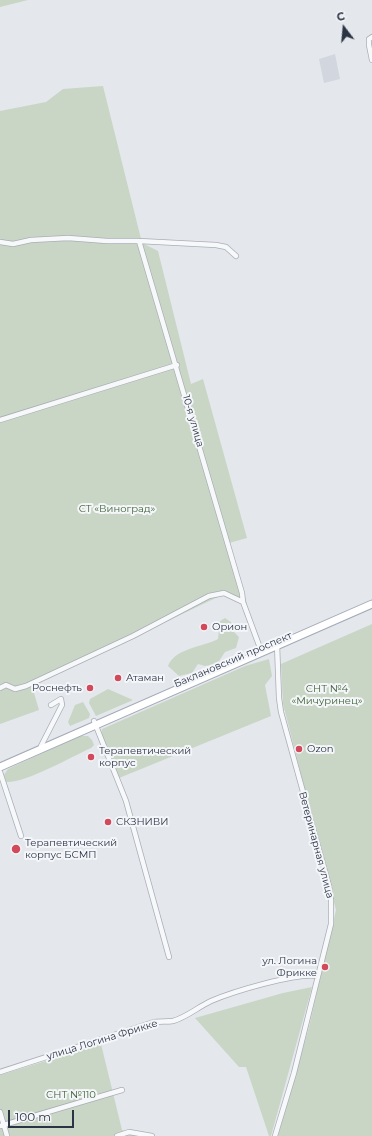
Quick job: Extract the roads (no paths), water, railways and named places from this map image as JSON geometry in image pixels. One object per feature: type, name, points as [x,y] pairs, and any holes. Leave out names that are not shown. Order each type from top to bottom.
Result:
[{"type":"main road","name":"Баклановский проспект","points":[[95,723],[260,648],[372,600]]},
{"type":"main road","name":"Баклановский проспект","points":[[95,723],[372,604]]},
{"type":"main road","points":[[0,763],[95,723]]},
{"type":"main road","points":[[0,767],[95,723]]},
{"type":"street","points":[[371,38],[368,45],[372,60]]},
{"type":"street","points":[[0,242],[13,244],[31,240],[68,238],[107,241],[140,241],[222,246],[236,256]]},
{"type":"street","name":"10-я улица","points":[[140,241],[177,365],[243,602],[260,648]]},
{"type":"street","points":[[0,420],[177,365]]},
{"type":"street","points":[[0,688],[6,685],[15,688],[26,686],[133,636],[209,596],[224,593],[243,602]]},
{"type":"street","name":"Ветеринарная улица","points":[[275,1136],[294,1073],[331,924],[332,900],[283,719],[279,698],[277,644]]},
{"type":"street","points":[[40,746],[62,705],[61,699],[51,705]]},
{"type":"street","points":[[95,723],[126,801],[169,957]]},
{"type":"street","points":[[0,772],[21,836]]},
{"type":"street","name":"улица Логина Фрикке","points":[[0,1072],[154,1022],[172,1021],[190,1014],[212,1001],[233,994],[296,976],[310,974],[318,976]]},
{"type":"street","points":[[2,1125],[122,1090]]},
{"type":"street","points":[[0,1112],[2,1125],[7,1136]]},
{"type":"street","points":[[117,1136],[129,1132],[152,1136]]},
{"type":"place","name":"Орион","points":[[204,627]]},
{"type":"place","name":"Атаман","points":[[118,678]]},
{"type":"place","name":"Роснефть","points":[[90,688]]},
{"type":"place","name":"Ozon","points":[[299,749]]},
{"type":"place","name":"Терапевтический корпус","points":[[91,757]]},
{"type":"place","name":"СКЗНИВИ","points":[[108,822]]},
{"type":"place","name":"Терапевтический корпус БСМП","points":[[16,849]]},
{"type":"place","name":"ул. Логина Фрикке","points":[[325,967]]},
{"type":"park label","name":"СТ «Виноград»","points":[[117,509]]},
{"type":"park label","name":"СНТ №4 «Мичуринец»","points":[[327,694]]},
{"type":"park label","name":"СНТ №110","points":[[71,1095]]}]
